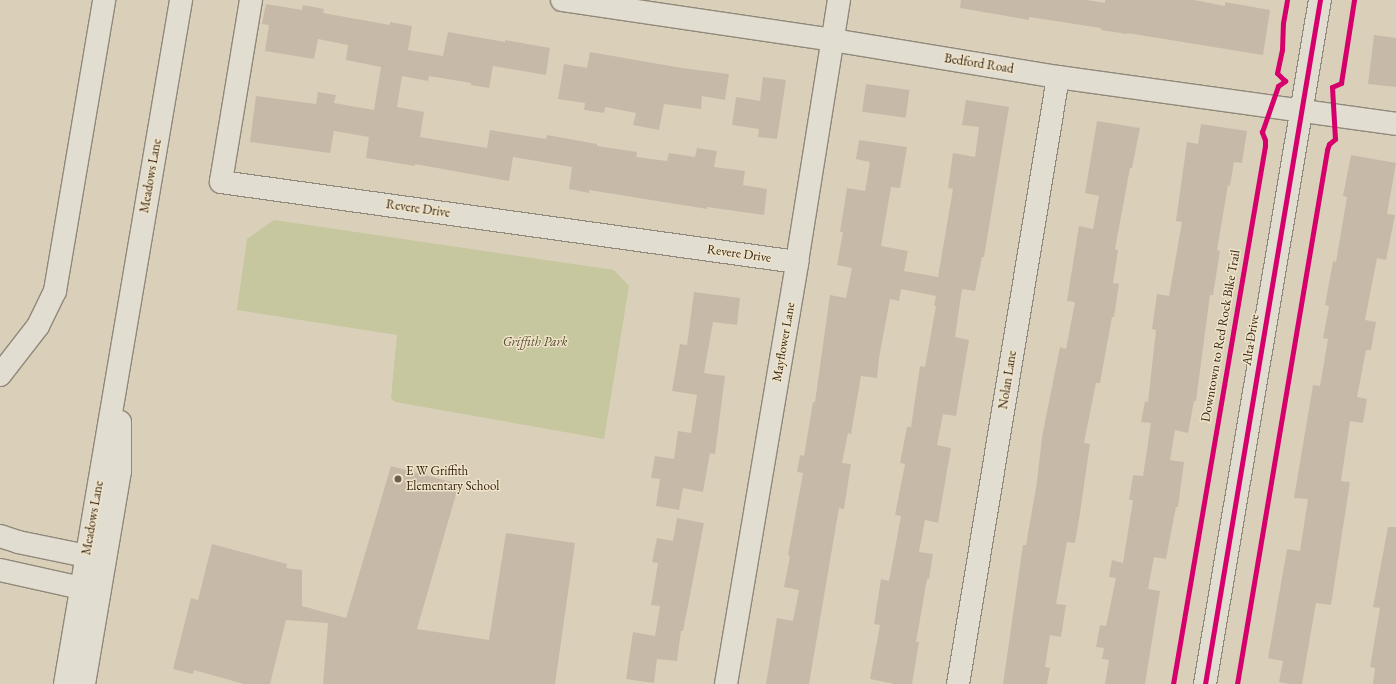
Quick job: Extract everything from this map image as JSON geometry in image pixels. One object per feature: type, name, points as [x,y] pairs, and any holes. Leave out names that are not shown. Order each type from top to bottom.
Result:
[{"type":"street","points":[[0,375],[38,326],[55,291],[104,0]]},
{"type":"street","name":"Meadows Lane","points":[[65,684],[181,0]]},
{"type":"street","name":"Revere Drive","points":[[251,0],[221,182],[797,262]]},
{"type":"street","name":"Bedford Road","points":[[562,0],[832,40],[1058,77],[1396,124]]},
{"type":"street","name":"Mayflower Lane","points":[[726,684],[797,262],[839,0]]},
{"type":"street","name":"Alta Drive","points":[[1205,684],[1300,111],[1320,0]]},
{"type":"street","name":"Nolan Lane","points":[[958,684],[1058,77]]},
{"type":"street","name":"Meadows Lane","points":[[84,684],[120,471],[121,353]]},
{"type":"street","points":[[0,536],[18,542],[86,556]]},
{"type":"street","points":[[0,570],[81,588]]},
{"type":"green space","name":"Griffith Park","points":[[274,220],[614,270],[629,286],[604,439],[395,402],[391,398],[397,335],[237,310],[247,239]]},
{"type":"building","points":[[961,0],[1087,0],[1105,3],[1105,0],[1194,0],[1225,6],[1225,2],[1270,10],[1263,55],[1101,30],[1101,28],[1029,17],[1029,20],[960,8]]},
{"type":"building","points":[[266,4],[302,10],[303,5],[324,9],[323,13],[390,25],[390,22],[412,26],[408,50],[443,56],[448,32],[550,48],[546,75],[493,66],[489,88],[471,85],[471,83],[429,76],[428,81],[402,76],[397,107],[424,112],[420,137],[487,148],[490,130],[546,139],[547,135],[597,144],[597,146],[637,152],[636,157],[667,161],[669,153],[695,157],[697,148],[717,151],[714,167],[745,171],[743,185],[767,189],[764,215],[707,207],[707,209],[589,190],[589,193],[569,189],[572,167],[513,157],[509,181],[415,164],[415,166],[366,158],[369,137],[334,131],[330,153],[250,142],[256,96],[316,104],[318,92],[336,95],[334,103],[374,110],[381,67],[346,60],[348,45],[318,39],[314,59],[265,51],[269,25],[262,24]]},
{"type":"building","points":[[1374,35],[1396,38],[1396,87],[1368,84]]},
{"type":"building","points":[[590,52],[682,68],[729,74],[725,100],[702,96],[701,109],[664,104],[659,130],[633,125],[636,113],[605,107],[604,113],[584,110],[585,103],[558,99],[564,64],[587,68]]},
{"type":"building","points":[[763,77],[786,80],[777,139],[758,137],[759,129],[732,125],[736,97],[760,101]]},
{"type":"building","points":[[866,84],[910,90],[906,118],[862,112]]},
{"type":"building","points":[[966,100],[1009,107],[984,257],[982,257],[975,291],[962,289],[955,337],[969,340],[956,416],[943,414],[937,445],[951,448],[938,523],[925,520],[919,552],[933,554],[916,642],[919,642],[912,684],[895,684],[870,679],[880,625],[874,624],[881,579],[889,581],[901,516],[895,515],[905,464],[900,463],[907,427],[911,427],[920,366],[925,367],[936,306],[934,306],[936,296],[901,289],[899,301],[890,299],[879,358],[877,378],[861,376],[851,434],[848,433],[842,463],[851,464],[844,509],[839,508],[809,684],[766,684],[777,618],[793,621],[799,590],[784,587],[790,556],[788,555],[803,473],[797,472],[800,455],[804,456],[813,402],[815,402],[830,295],[846,298],[852,268],[837,265],[843,232],[840,232],[847,188],[865,191],[870,162],[856,159],[859,140],[907,147],[900,188],[891,187],[881,246],[908,251],[904,271],[938,277],[953,189],[948,188],[953,153],[975,157],[979,127],[962,125]]},
{"type":"building","points":[[1097,121],[1140,128],[1132,168],[1130,168],[1115,249],[1118,250],[1113,283],[1119,284],[1114,317],[1112,317],[1100,383],[1096,383],[1084,443],[1090,444],[1075,543],[1067,542],[1056,604],[1066,605],[1061,637],[1050,635],[1045,667],[1050,668],[1047,684],[1003,684],[1023,545],[1026,545],[1037,482],[1042,437],[1060,347],[1066,349],[1075,302],[1067,301],[1079,226],[1093,229],[1099,196],[1085,193]]},
{"type":"building","points":[[1201,124],[1247,131],[1242,163],[1234,162],[1230,186],[1228,185],[1217,250],[1220,251],[1213,295],[1210,295],[1196,401],[1194,401],[1188,433],[1175,430],[1170,460],[1184,462],[1178,507],[1176,507],[1166,559],[1154,557],[1148,589],[1160,591],[1145,684],[1105,684],[1109,660],[1102,659],[1104,648],[1096,647],[1100,625],[1106,626],[1116,578],[1109,577],[1112,560],[1123,563],[1133,500],[1129,500],[1133,475],[1143,476],[1151,423],[1141,422],[1145,401],[1148,402],[1156,330],[1152,329],[1157,294],[1169,296],[1182,222],[1176,221],[1187,142],[1198,144]]},
{"type":"building","points":[[1351,155],[1396,163],[1387,214],[1395,215],[1386,260],[1377,258],[1365,320],[1376,322],[1371,350],[1366,350],[1357,397],[1367,399],[1363,423],[1350,421],[1341,481],[1350,482],[1331,605],[1316,603],[1302,684],[1290,684],[1279,682],[1283,661],[1268,658],[1287,549],[1300,551],[1308,499],[1294,498],[1313,385],[1320,386],[1328,339],[1323,338],[1329,306],[1325,305],[1333,261],[1336,262],[1347,197],[1343,196]]},
{"type":"building","points":[[694,292],[740,298],[737,325],[713,322],[704,373],[725,376],[715,454],[710,453],[703,492],[683,488],[679,510],[656,506],[660,479],[651,478],[655,456],[674,459],[678,431],[691,433],[697,395],[672,391],[680,344],[687,345]]},
{"type":"building","points":[[391,466],[459,484],[417,629],[489,640],[506,533],[575,543],[555,684],[323,684],[328,623],[286,620],[270,684],[244,684],[194,670],[193,674],[173,669],[191,598],[198,600],[212,544],[287,564],[286,568],[302,570],[302,606],[346,618]]},
{"type":"building","points":[[677,518],[704,523],[683,631],[681,631],[677,661],[657,659],[654,683],[626,679],[633,632],[655,636],[660,606],[651,605],[658,563],[652,562],[657,538],[673,541]]},
{"type":"building","points":[[1388,527],[1396,527],[1396,684],[1373,684],[1375,668],[1370,667],[1380,608],[1373,607]]},
{"type":"cycle path","name":"Downtown to Red Rock Bike Trail","points":[[1173,684],[1265,146],[1265,140],[1262,132],[1278,86],[1285,81],[1277,73],[1282,50],[1283,23],[1287,0]]},
{"type":"cycle path","points":[[1205,684],[1320,0]]},
{"type":"cycle path","points":[[1237,684],[1327,150],[1329,144],[1335,139],[1332,87],[1341,83],[1354,0]]},
{"type":"place","name":"E W Griffith Elementary School","points":[[398,479]]}]
